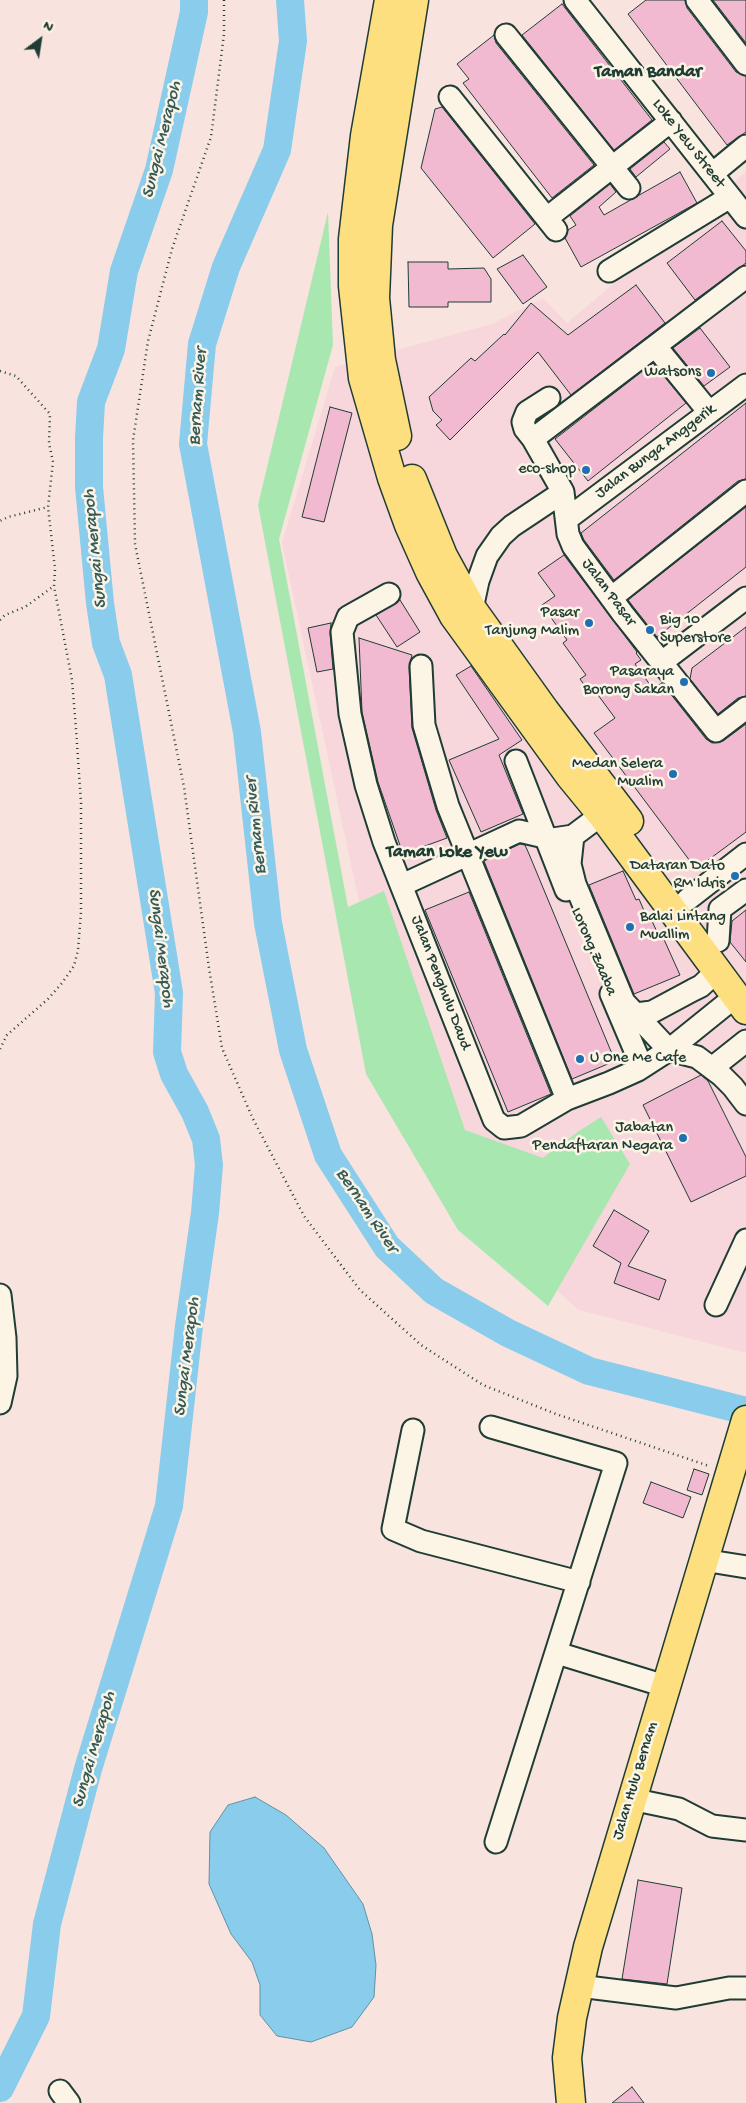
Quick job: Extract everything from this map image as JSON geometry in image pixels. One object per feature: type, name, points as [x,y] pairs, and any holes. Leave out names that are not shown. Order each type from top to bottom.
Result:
[{"type":"main road","points":[[389,0],[365,136],[353,239],[353,286],[363,378],[392,478],[409,525],[434,579],[454,616],[477,650],[570,776],[609,809],[687,900],[718,941],[743,995]]},
{"type":"main road","points":[[414,0],[378,225],[375,298],[381,360],[394,427],[419,500],[443,556],[472,609],[545,711],[717,971],[743,995]]},
{"type":"main road","name":"Jalan Hulu Bernam","points":[[571,2103],[568,2058],[572,2018],[595,1919],[746,1420]]},
{"type":"street","name":"Loke Yew Street","points":[[575,0],[746,217]]},
{"type":"street","points":[[697,0],[746,64]]},
{"type":"street","points":[[506,34],[629,188]]},
{"type":"street","points":[[450,97],[551,224],[612,167],[671,121]]},
{"type":"street","points":[[712,174],[746,146]]},
{"type":"street","points":[[609,271],[730,197]]},
{"type":"street","points":[[533,439],[746,277]]},
{"type":"street","points":[[656,347],[709,412]]},
{"type":"street","name":"Jalan Bunga Anggerik","points":[[567,518],[746,385]]},
{"type":"street","points":[[472,609],[478,581],[487,556],[501,536],[512,526],[563,492],[533,439],[525,429],[523,422],[528,412],[549,398]]},
{"type":"street","points":[[611,598],[746,490]]},
{"type":"street","name":"Jalan Pasar","points":[[563,492],[568,534],[573,546],[611,598],[716,731],[746,708]]},
{"type":"street","name":"Jalan Penghulu Daud","points":[[389,594],[348,617],[342,632],[350,714],[366,785],[384,842],[494,1120],[504,1128],[521,1126],[567,1099],[609,1083],[642,1067],[669,1050],[743,995]]},
{"type":"street","points":[[662,662],[746,599]]},
{"type":"street","points":[[421,666],[424,725],[448,806],[567,1099]]},
{"type":"street","name":"Lorong Zaaba","points":[[516,761],[544,837],[642,1067]]},
{"type":"street","points":[[402,885],[519,830],[544,837],[561,838],[573,836],[609,809]]},
{"type":"street","points":[[573,836],[570,864],[575,884],[624,1002],[669,1050],[697,1056],[733,1087],[746,1104]]},
{"type":"street","points":[[687,900],[746,854]]},
{"type":"street","points":[[718,941],[720,909],[746,890]]},
{"type":"street","points":[[636,1014],[652,1012],[701,986],[717,971]]},
{"type":"street","points":[[712,1068],[746,1040]]},
{"type":"street","points":[[716,1305],[746,1240]]},
{"type":"street","points":[[0,1295],[6,1338],[6,1376],[0,1403]]},
{"type":"street","points":[[492,1427],[616,1463],[496,1842]]},
{"type":"street","points":[[413,1430],[393,1529],[421,1540],[579,1582]]},
{"type":"street","points":[[703,1560],[746,1567]]},
{"type":"street","points":[[557,1653],[665,1686]]},
{"type":"street","points":[[631,1799],[679,1808],[712,1826],[746,1830]]},
{"type":"street","points":[[579,1986],[676,1998],[701,1992],[729,1988],[746,1988]]},
{"type":"path","points":[[224,0],[224,34],[212,137],[172,249],[148,341],[133,440],[135,544],[184,787],[222,1048],[253,1119],[304,1216],[360,1290],[421,1345],[483,1385],[556,1414],[731,1468]]},
{"type":"path","points":[[0,371],[16,376],[50,414],[49,443],[53,462],[48,508],[55,569],[54,586],[72,680],[81,803],[81,912],[78,950],[74,966],[48,999],[7,1035],[0,1049]]},
{"type":"path","points":[[0,521],[8,516],[48,508]]},
{"type":"path","points":[[0,620],[25,607],[54,586]]},
{"type":"shaded area","points":[[746,172],[746,1353],[579,1310],[466,1211],[390,1046],[282,543],[335,367],[492,324],[543,298],[567,323]]},
{"type":"green space","points":[[328,212],[333,345],[279,539],[348,907],[384,891],[465,1130],[543,1158],[601,1117],[630,1164],[548,1306],[458,1230],[366,1074],[258,505]]},
{"type":"water","points":[[255,1797],[286,1815],[324,1848],[363,1904],[372,1934],[376,1965],[374,1997],[352,2027],[311,2042],[277,2036],[260,2015],[260,1985],[252,1962],[231,1934],[209,1884],[210,1832],[228,1805]]},
{"type":"building","points":[[646,0],[685,0],[687,8],[736,72],[746,76],[746,132],[727,145],[628,14]]},
{"type":"building","points":[[713,0],[746,0],[746,43]]},
{"type":"building","points":[[562,4],[652,120],[614,150],[522,35]]},
{"type":"building","points":[[494,35],[496,43],[594,165],[552,198],[463,83],[469,79],[457,64]]},
{"type":"building","points":[[442,107],[535,224],[493,258],[421,168],[435,109]]},
{"type":"building","points":[[664,142],[670,149],[636,177],[630,169]]},
{"type":"building","points":[[680,172],[697,203],[581,267],[565,238],[568,230],[576,225],[570,216],[610,184],[616,192],[599,207],[604,215]]},
{"type":"building","points":[[722,221],[746,251],[746,263],[695,300],[667,263]]},
{"type":"building","points":[[523,255],[547,287],[523,304],[497,269]]},
{"type":"building","points":[[408,262],[448,262],[448,269],[484,268],[491,279],[491,302],[448,302],[448,307],[409,307]]},
{"type":"building","points":[[636,285],[665,323],[571,395],[538,352],[450,440],[436,425],[442,420],[433,411],[429,397],[471,358],[475,361],[505,335],[531,303],[568,335]]},
{"type":"building","points":[[700,328],[730,367],[704,386],[673,348]]},
{"type":"building","points":[[653,363],[686,403],[588,481],[555,439]]},
{"type":"building","points":[[746,403],[746,479],[738,481],[614,580],[584,540],[581,533]]},
{"type":"building","points":[[330,407],[352,413],[324,522],[302,517]]},
{"type":"building","points":[[746,507],[746,567],[657,637],[628,600]]},
{"type":"building","points":[[564,555],[637,652],[641,660],[635,664],[653,689],[662,683],[706,739],[712,743],[723,741],[746,724],[746,832],[696,869],[594,733],[615,718],[595,691],[591,694],[580,679],[586,675],[563,643],[567,640],[542,605],[555,596],[538,573]]},
{"type":"building","points":[[400,600],[420,632],[397,647],[376,615]]},
{"type":"building","points":[[331,623],[333,669],[317,672],[308,628]]},
{"type":"building","points":[[746,627],[746,696],[738,698],[718,714],[690,679],[692,668]]},
{"type":"building","points":[[359,638],[412,655],[409,667],[412,728],[436,810],[447,838],[403,854],[378,782],[362,712]]},
{"type":"building","points":[[471,666],[522,740],[499,755],[523,814],[481,832],[449,760],[499,739],[456,675]]},
{"type":"building","points":[[520,844],[525,845],[529,854],[615,1061],[572,1079],[484,861]]},
{"type":"building","name":"Balai Lintang Muallim","points":[[623,871],[636,900],[639,899],[648,920],[651,919],[659,936],[662,935],[680,975],[634,994],[589,885]]},
{"type":"building","points":[[469,892],[551,1094],[508,1112],[425,910]]},
{"type":"building","points":[[746,910],[746,962],[730,942],[732,921]]},
{"type":"building","points":[[701,1075],[708,1081],[746,1157],[746,1176],[691,1202],[643,1105]]},
{"type":"building","points":[[614,1210],[649,1231],[628,1266],[666,1280],[659,1300],[614,1283],[621,1263],[593,1246]]},
{"type":"building","points":[[694,1469],[709,1474],[702,1495],[687,1490]]},
{"type":"building","points":[[651,1482],[691,1497],[683,1518],[643,1503]]},
{"type":"building","points":[[638,1880],[682,1888],[667,1984],[622,1979]]},
{"type":"building","points":[[632,2087],[644,2103],[612,2103]]},
{"type":"waterway","name":"Sungai Merapoh","points":[[0,2088],[36,2016],[47,1924],[88,1769],[169,1506],[189,1326],[205,1213],[209,1165],[206,1139],[195,1112],[174,1074],[167,1052],[169,993],[118,675],[106,643],[100,603],[89,487],[91,402],[111,349],[124,271],[159,170],[194,12],[194,0]]},
{"type":"waterway","name":"Bernam River","points":[[290,0],[293,41],[277,150],[226,267],[202,344],[193,444],[247,732],[268,923],[293,1050],[328,1155],[387,1247],[434,1291],[508,1333],[589,1371],[746,1411]]},
{"type":"place","name":"Watsons","points":[[711,373]]},
{"type":"place","name":"eco-shop","points":[[586,470]]},
{"type":"place","name":"Pasar Tanjung Malim","points":[[589,623]]},
{"type":"place","name":"Big 10 Superstore","points":[[650,630]]},
{"type":"place","name":"Pasaraya Borong Sakan","points":[[684,682]]},
{"type":"place","name":"Medan Selera Mualim","points":[[673,774]]},
{"type":"place","name":"Dataran Dato RM Idris","points":[[735,876]]},
{"type":"place","name":"Balai Lintang Muallim","points":[[630,927]]},
{"type":"place","name":"U One Me Cafe","points":[[580,1059]]},
{"type":"place","name":"Jabatan Pendaftaran Negara","points":[[683,1138]]},
{"type":"district","name":"Taman Bandar","points":[[648,73]]},
{"type":"district","name":"Taman Loke Yew","points":[[447,853]]}]
